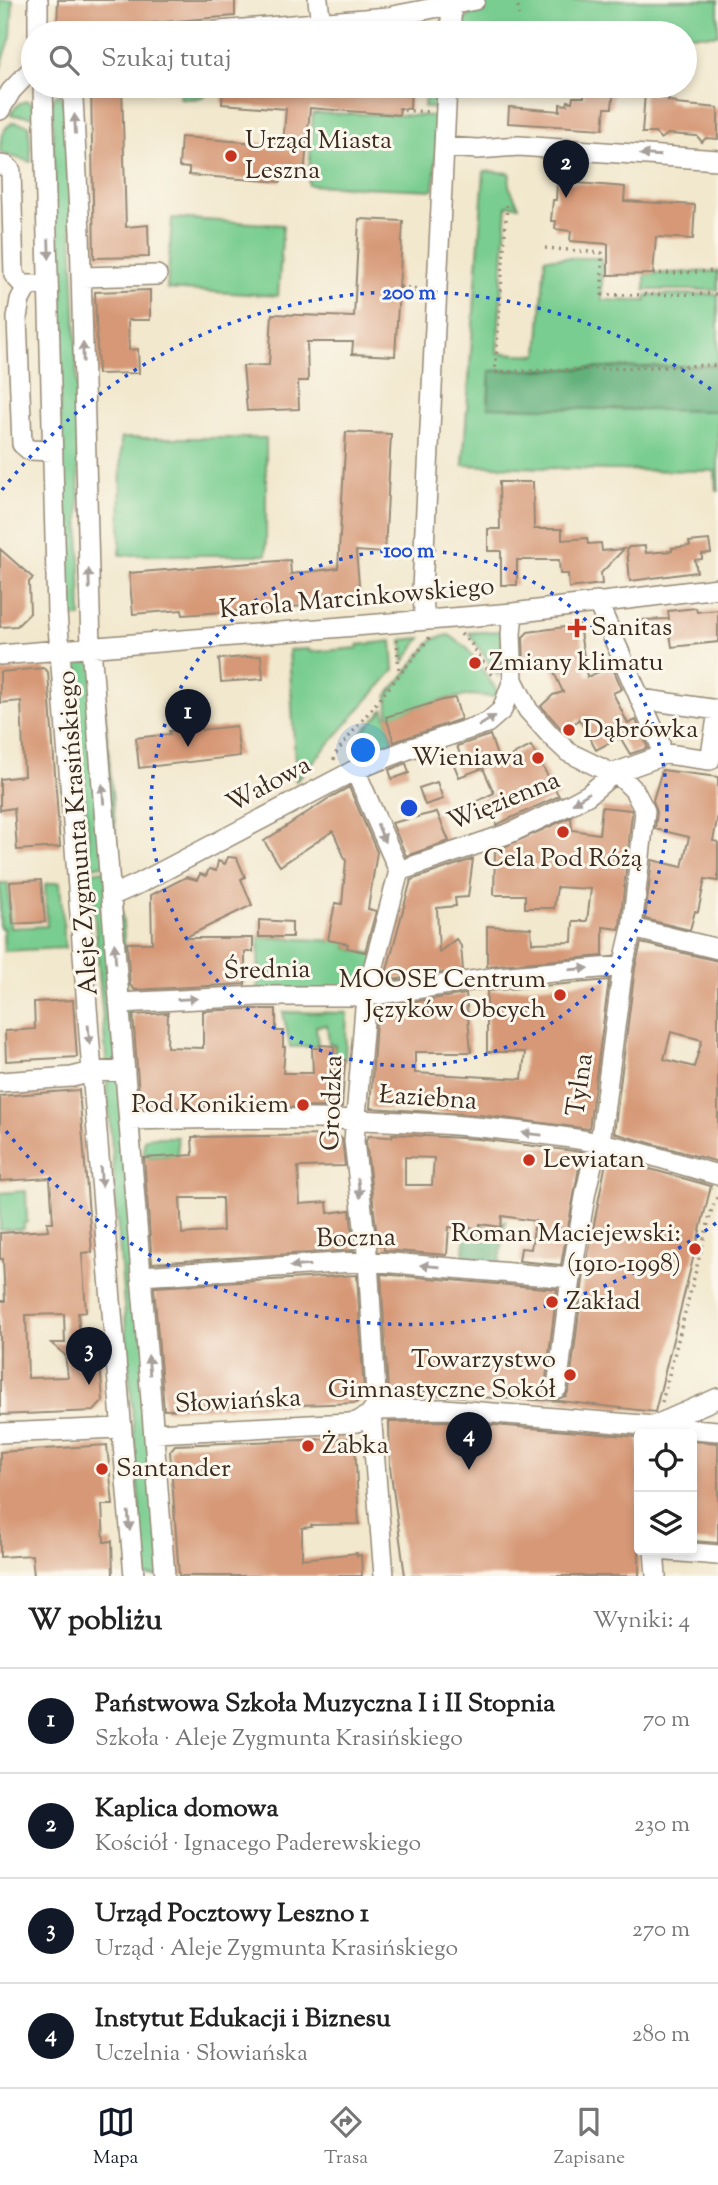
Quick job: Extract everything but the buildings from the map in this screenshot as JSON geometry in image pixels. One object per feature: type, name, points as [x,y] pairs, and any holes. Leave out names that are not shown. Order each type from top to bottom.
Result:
[{"type":"street","points":[[38,0],[38,21]]},
{"type":"street","points":[[318,0],[321,21]]},
{"type":"street","points":[[350,21],[388,17],[467,2]]},
{"type":"street","points":[[457,21],[467,2]]},
{"type":"street","points":[[0,110],[6,91],[21,78]]},
{"type":"street","name":"Aleje Zygmunta Krasińskiego","points":[[43,98],[60,650],[120,1428],[134,1576]]},
{"type":"street","name":"Aleje Zygmunta Krasińskiego","points":[[73,98],[81,277],[91,647],[165,1576]]},
{"type":"street","points":[[429,626],[422,589],[446,98]]},
{"type":"street","points":[[444,147],[478,149],[519,146],[718,160]]},
{"type":"street","points":[[0,165],[7,166],[11,171],[14,275],[19,283],[50,285]]},
{"type":"street","points":[[81,277],[157,275]]},
{"type":"street","points":[[28,285],[20,300],[17,318],[23,446],[29,450],[53,451]]},
{"type":"street","name":"Karola Marcinkowskiego","points":[[0,655],[429,626],[597,601],[718,588]]},
{"type":"street","points":[[597,601],[640,699],[660,744],[660,753],[714,764],[718,711],[640,699]]},
{"type":"street","name":"Wałowa","points":[[111,896],[141,883],[355,770],[487,723],[502,710],[507,685],[513,613]]},
{"type":"street","name":"Wałowa","points":[[507,685],[568,752],[614,773],[634,790]]},
{"type":"street","name":"Więzienna","points":[[399,871],[548,817],[588,795],[614,773],[645,762],[660,753]]},
{"type":"street","points":[[355,770],[399,871]]},
{"type":"street","name":"Tylna","points":[[556,1402],[571,1278],[593,1156],[599,1143],[623,966],[632,928],[645,811],[634,790]]},
{"type":"street","points":[[77,865],[108,862]]},
{"type":"street","name":"Grodzka","points":[[384,1576],[373,1449],[376,1389],[368,1261],[354,1141],[366,996],[399,871]]},
{"type":"street","points":[[632,928],[718,949]]},
{"type":"street","name":"Średnia","points":[[119,1003],[271,995],[366,996],[498,977],[623,966]]},
{"type":"street","points":[[0,1082],[125,1070]]},
{"type":"street","name":"Łaziebna","points":[[129,1120],[434,1123],[599,1143],[718,1175]]},
{"type":"street","name":"Boczna","points":[[141,1276],[368,1261],[571,1278]]},
{"type":"street","points":[[657,1429],[718,1398]]},
{"type":"street","name":"Słowiańska","points":[[155,1433],[349,1423],[361,1420],[374,1411],[556,1402],[657,1429]]},
{"type":"street","points":[[0,1433],[120,1428]]},
{"type":"street","name":"Słowiańska","points":[[697,1430],[718,1431]]},
{"type":"street","points":[[697,1553],[718,1555]]},
{"type":"street","points":[[655,1555],[656,1576]]},
{"type":"path","points":[[517,0],[519,15]]},
{"type":"path","points":[[400,108],[399,110],[445,113]]},
{"type":"path","points":[[507,205],[495,372],[718,365]]},
{"type":"path","points":[[545,248],[602,253],[602,297],[718,294]]},
{"type":"path","points":[[653,274],[718,271]]},
{"type":"path","points":[[329,783],[335,754],[399,675],[429,626]]},
{"type":"path","points":[[457,631],[507,685]]},
{"type":"path","points":[[397,635],[399,675]]},
{"type":"path","points":[[657,1429],[712,1208],[718,1196]]},
{"type":"green space","points":[[0,0],[13,0],[11,36],[0,70]]},
{"type":"green space","points":[[451,0],[718,0],[718,35],[697,35],[697,21],[464,21],[471,14],[471,3]]},
{"type":"green space","points":[[61,98],[66,122],[76,344],[81,617],[65,617],[52,99]]},
{"type":"green space","points":[[425,98],[439,98],[438,109],[424,107]]},
{"type":"green space","points":[[27,101],[35,108],[37,117],[10,115],[19,104]]},
{"type":"green space","points":[[313,113],[438,116],[434,190],[308,185]]},
{"type":"green space","points":[[14,122],[29,125],[31,162],[0,153],[4,131]]},
{"type":"green space","points":[[484,171],[510,173],[509,186],[519,206],[507,205],[497,353],[538,355],[545,258],[602,258],[602,300],[646,301],[646,295],[718,294],[718,365],[490,371],[488,407],[718,411],[718,491],[715,471],[463,465]]},
{"type":"green space","points":[[172,218],[283,225],[278,296],[167,289]]},
{"type":"green space","points":[[718,271],[718,290],[645,290],[645,274]]},
{"type":"green space","points":[[718,365],[718,411],[488,407],[490,371]]},
{"type":"green space","points":[[121,438],[266,438],[266,555],[120,555]]},
{"type":"green space","points":[[501,631],[502,637],[498,676],[469,633]]},
{"type":"green space","points":[[449,635],[466,647],[498,692],[493,697],[471,695],[443,700],[389,717],[387,696],[433,639]]},
{"type":"green space","points":[[421,638],[404,662],[402,640]]},
{"type":"green space","points":[[392,641],[394,670],[296,781],[289,650],[309,649],[310,652],[358,648],[358,645]]},
{"type":"green space","points":[[100,654],[118,862],[91,867],[74,656]]},
{"type":"green space","points":[[384,709],[394,743],[355,753],[354,740]]},
{"type":"green space","points":[[119,868],[133,1069],[107,1070],[91,872]]},
{"type":"green space","points":[[60,882],[65,948],[4,951],[3,928],[0,928],[0,883],[8,883],[10,928],[47,926],[45,884]]},
{"type":"green space","points":[[259,937],[348,942],[347,948],[378,955],[366,996],[258,996]]},
{"type":"green space","points":[[283,1012],[347,1013],[345,1060],[334,1059],[335,1045],[329,1044],[327,1025],[316,1026],[318,1046],[290,1047]]},
{"type":"green space","points":[[131,1071],[170,1576],[145,1576],[106,1073]]},
{"type":"green space","points":[[150,1137],[177,1137],[178,1156],[144,1158],[144,1140]]},
{"type":"green space","points":[[26,1191],[27,1222],[24,1223],[24,1229],[0,1230],[0,1193]]},
{"type":"green space","points":[[501,1221],[506,1221],[499,1265],[462,1262],[466,1227],[480,1228],[480,1224],[501,1227]]},
{"type":"place","name":"Urząd Miasta Leszna","points":[[231,156]]},
{"type":"place","name":"Kaplica domowa","points":[[566,198]]},
{"type":"place","name":"Sanitas","points":[[577,628]]},
{"type":"place","name":"Zmiany klimatu","points":[[475,663]]},
{"type":"place","name":"Dąbrówka","points":[[569,730]]},
{"type":"place","name":"Państwowa Szkoła Muzyczna I i II Stopnia","points":[[188,747]]},
{"type":"place","name":"Wieniawa","points":[[538,758]]},
{"type":"place","name":"Cela Pod Różą","points":[[563,832]]},
{"type":"place","name":"MOOSE Centrum Języków Obcych","points":[[560,995]]},
{"type":"place","name":"Pod Konikiem","points":[[303,1105]]},
{"type":"place","name":"Lewiatan","points":[[529,1160]]},
{"type":"place","name":"Roman Maciejewski: (1910-1998)","points":[[695,1249]]},
{"type":"place","name":"Zakład","points":[[552,1302]]},
{"type":"place","name":"Towarzystwo Gimnastyczne Sokół","points":[[570,1375]]},
{"type":"place","name":"Urząd Pocztowy Leszno 1","points":[[89,1385]]},
{"type":"place","name":"Żabka","points":[[308,1446]]},
{"type":"place","name":"Santander","points":[[102,1469]]},
{"type":"place","name":"Instytut Edukacji i Biznesu","points":[[469,1470]]}]
